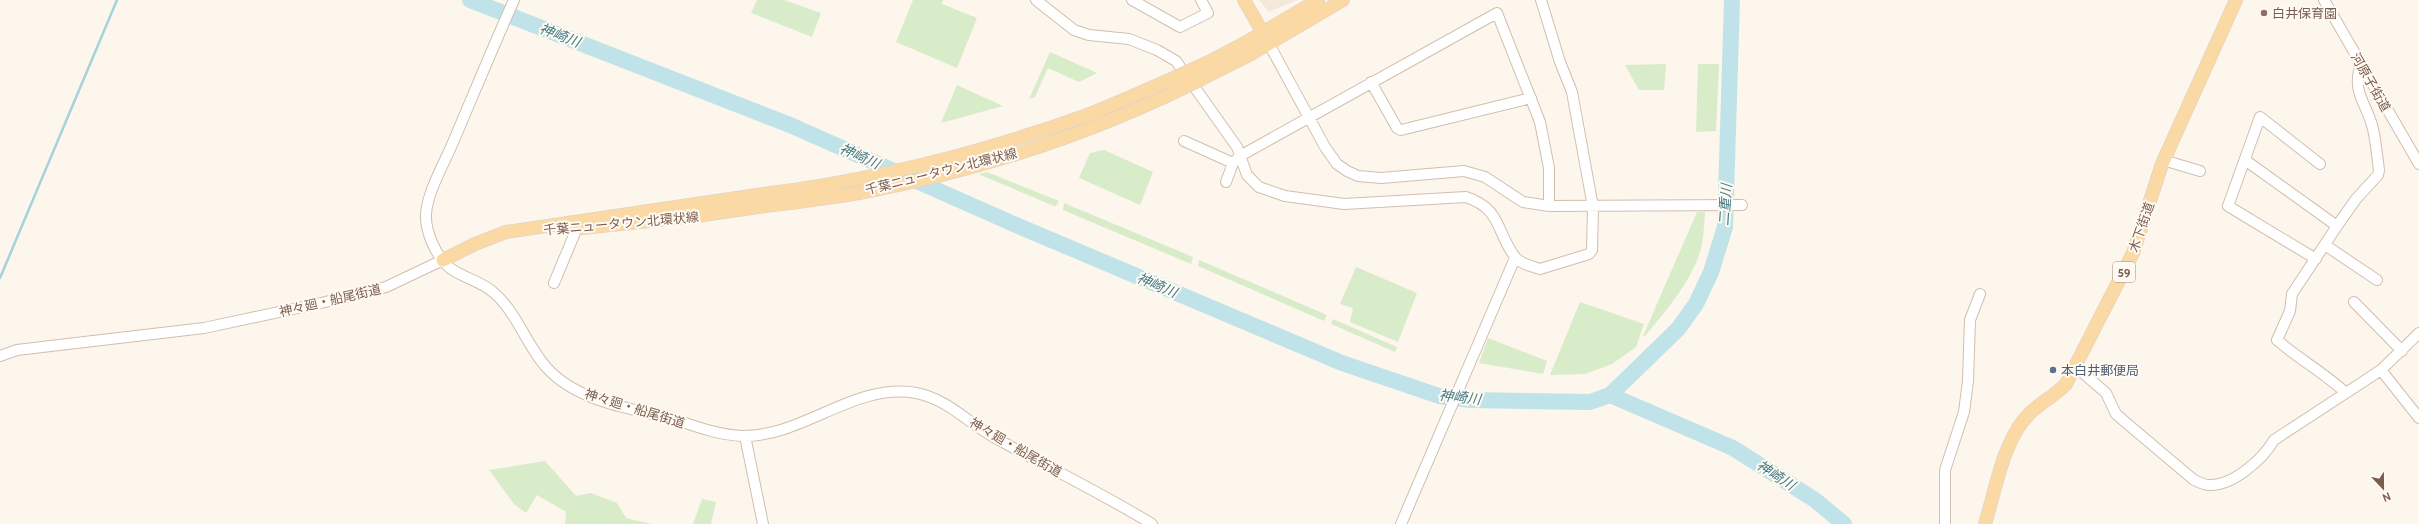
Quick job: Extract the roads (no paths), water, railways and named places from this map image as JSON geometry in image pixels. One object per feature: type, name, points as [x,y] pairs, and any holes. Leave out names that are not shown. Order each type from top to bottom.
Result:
[{"type":"main road","points":[[1244,0],[1266,38]]},
{"type":"main road","name":"千葉ニュータウン北環状線","points":[[1266,38],[1318,0]]},
{"type":"main road","name":"千葉ニュータウン北環状線","points":[[443,260],[475,244],[506,232],[764,200],[864,192],[985,162],[1090,127],[1186,87],[1212,67],[1266,38],[1343,0]]},
{"type":"main road","name":"木下街道","points":[[1985,524],[2002,461],[2022,423],[2034,409],[2059,391],[2076,368],[2133,253],[2163,160],[2236,0]]},
{"type":"main road","name":"千葉ニュータウン北環状線","points":[[506,232],[577,228],[696,216],[764,200]]},
{"type":"street","points":[[443,260],[430,237],[426,217],[427,208],[494,44],[514,0]]},
{"type":"street","points":[[1036,0],[1074,30],[1089,35],[1129,40],[1157,50],[1176,61],[1237,147],[1237,159],[1226,182]]},
{"type":"street","points":[[1132,0],[1180,27],[1208,13],[1201,0]]},
{"type":"street","points":[[1184,141],[1237,159],[1255,185],[1285,196],[1344,204],[1456,196],[1475,200],[1491,212],[1515,258],[1540,269],[1589,254],[1592,250],[1593,207],[1572,92],[1560,62],[1541,0]]},
{"type":"street","name":"河原子街道","points":[[2324,0],[2419,164]]},
{"type":"street","points":[[1237,159],[1371,82],[1497,13],[1531,98],[1547,148],[1549,168],[1549,206]]},
{"type":"street","points":[[1266,38],[1309,117],[1337,164],[1358,176],[1381,178],[1464,171],[1485,177],[1523,202],[1549,206],[1593,207],[1742,205]]},
{"type":"street","points":[[2346,393],[2324,373],[2297,358],[2277,340],[2290,311],[2292,294],[2356,199],[2378,175],[2379,170],[2372,128],[2363,104],[2356,78],[2361,64]]},
{"type":"street","points":[[1371,82],[1397,128],[1401,130],[1531,98]]},
{"type":"street","points":[[2316,259],[2228,206],[2260,117],[2320,164]]},
{"type":"street","points":[[2163,160],[2200,171]]},
{"type":"street","points":[[2245,160],[2337,226]]},
{"type":"street","points":[[554,283],[577,228]]},
{"type":"street","points":[[2325,244],[2377,280]]},
{"type":"street","points":[[1401,524],[1438,434],[1515,258]]},
{"type":"street","name":"神々廻・船尾街道","points":[[0,356],[17,350],[58,344],[204,328],[321,303],[386,287],[443,260],[450,268],[492,290],[505,303],[537,357],[549,370],[567,385],[597,399],[725,434],[745,436],[780,430],[864,397],[898,391],[916,393],[944,402],[988,434],[1098,492],[1152,524]]},
{"type":"street","points":[[1945,524],[1945,470],[1964,412],[1968,381],[1970,320],[1980,294]]},
{"type":"street","points":[[2354,302],[2402,351]]},
{"type":"street","points":[[2076,368],[2106,393],[2116,414],[2194,480],[2208,485],[2220,484],[2250,467],[2266,454],[2274,440],[2381,370],[2419,333]]},
{"type":"street","points":[[2381,370],[2419,418]]},
{"type":"street","points":[[745,436],[763,524]]},
{"type":"waterway","points":[[0,278],[117,0]]},
{"type":"waterway","name":"神崎川","points":[[470,0],[790,125],[1016,225],[1342,363],[1439,396],[1470,400],[1590,402],[1610,395],[1733,448],[1815,500],[1844,524]]},
{"type":"waterway","name":"二重川","points":[[1610,395],[1678,329],[1696,304],[1711,272],[1725,227],[1732,0]]},
{"type":"place","name":"白井保育園","points":[[2264,13]]},
{"type":"place","name":"本白井郵便局","points":[[2053,370]]}]
